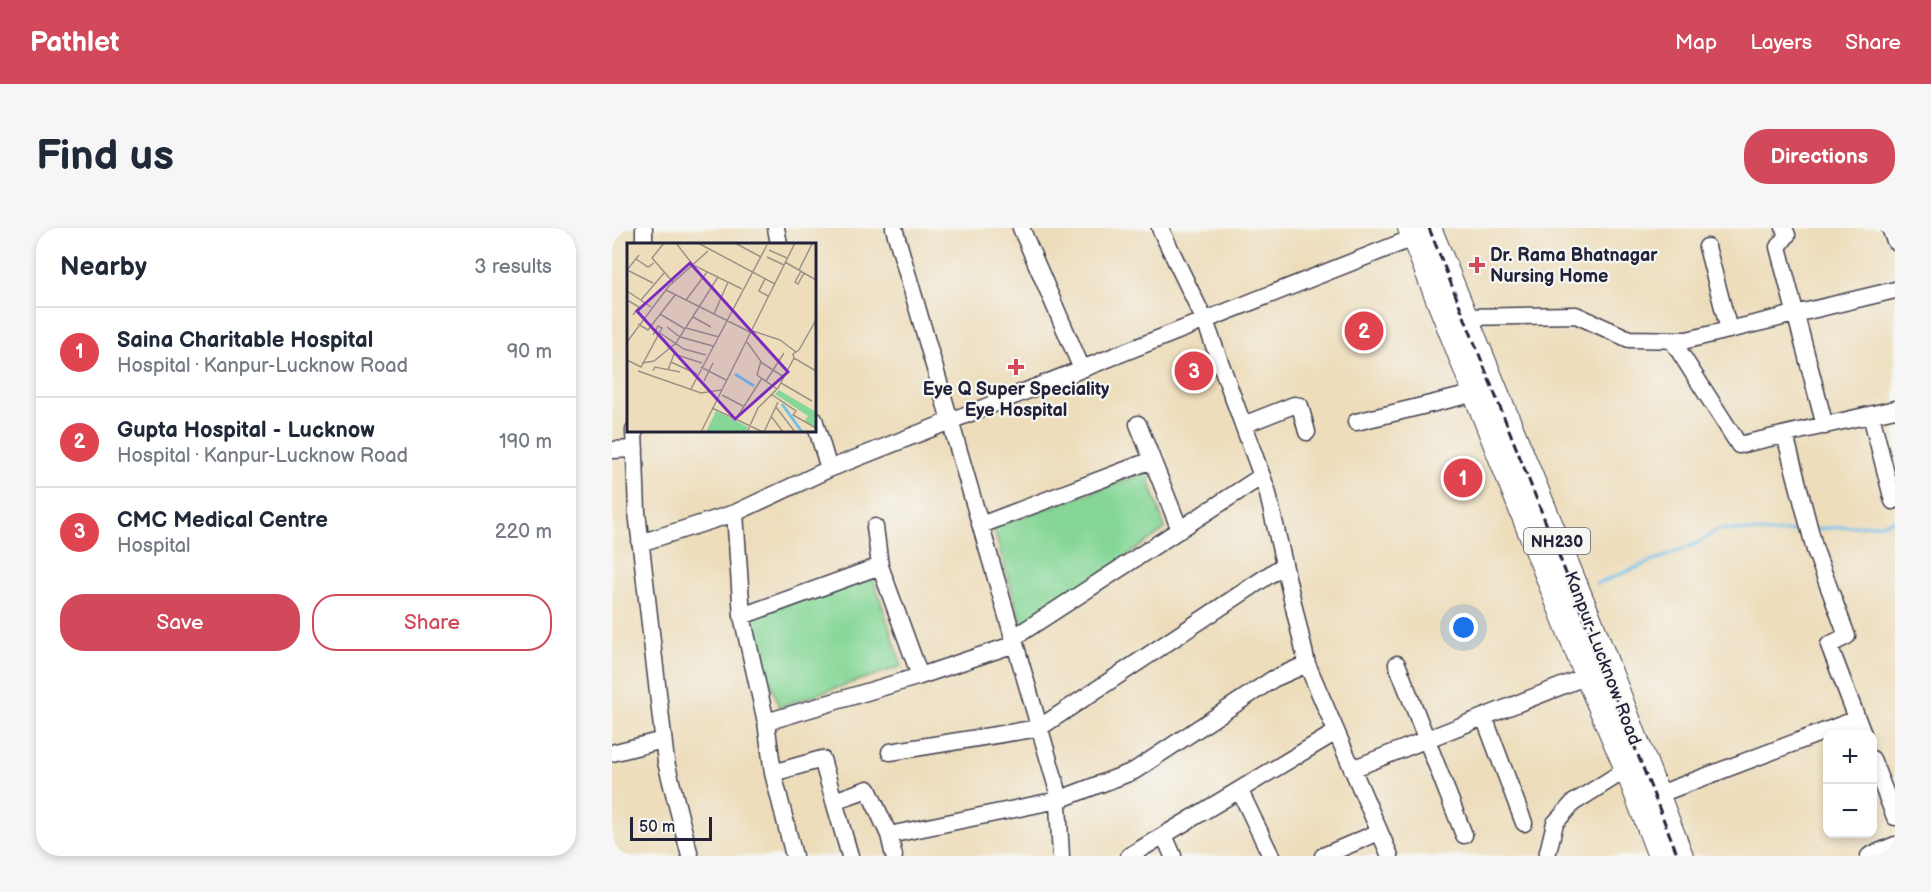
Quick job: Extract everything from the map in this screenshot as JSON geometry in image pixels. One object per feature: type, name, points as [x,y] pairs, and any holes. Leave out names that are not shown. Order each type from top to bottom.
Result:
[{"type":"highway","name":"Kanpur-Lucknow Road","points":[[1421,231],[1465,317],[1591,623],[1681,856]]},
{"type":"highway","name":"Kanpur-Lucknow Road","points":[[1421,231],[1476,393],[1660,856]]},
{"type":"street","points":[[776,228],[779,243]]},
{"type":"street","points":[[894,228],[1057,788],[1061,856]]},
{"type":"street","points":[[1021,228],[1082,369]]},
{"type":"street","points":[[1161,228],[1205,321],[1267,490],[1307,664],[1390,856]]},
{"type":"street","points":[[1784,228],[1787,235],[1778,247],[1825,426]]},
{"type":"street","points":[[1890,228],[1895,241]]},
{"type":"street","points":[[640,543],[735,513],[829,469],[1205,321],[1421,231]]},
{"type":"street","points":[[1707,247],[1729,330]]},
{"type":"street","points":[[1465,317],[1576,315],[1629,339],[1687,340],[1895,290]]},
{"type":"street","points":[[1672,340],[1739,446],[1895,410]]},
{"type":"street","points":[[1356,422],[1476,393]]},
{"type":"street","points":[[1244,425],[1294,405],[1300,406],[1307,432]]},
{"type":"street","points":[[1871,415],[1893,501]]},
{"type":"street","points":[[1138,424],[1180,530]]},
{"type":"street","points":[[816,426],[829,469]]},
{"type":"street","points":[[634,432],[637,512],[663,740],[666,762],[690,856]]},
{"type":"street","points":[[1785,435],[1809,530],[1847,636],[1829,645],[1861,730]]},
{"type":"street","points":[[612,450],[635,449]]},
{"type":"street","points":[[981,525],[1152,460]]},
{"type":"street","points":[[766,722],[920,676],[1014,641],[1262,476]]},
{"type":"street","points":[[735,513],[742,616],[766,722],[773,773],[794,856]]},
{"type":"street","points":[[875,527],[880,566],[920,676]]},
{"type":"street","points":[[890,752],[1040,728],[1284,565]]},
{"type":"street","points":[[742,616],[880,566]]},
{"type":"street","points":[[889,835],[1058,801],[1134,771],[1273,680],[1307,664]]},
{"type":"street","points":[[1397,664],[1464,835]]},
{"type":"street","points":[[1352,770],[1587,676]]},
{"type":"street","points":[[1484,717],[1524,823]]},
{"type":"street","points":[[1657,795],[1857,718]]},
{"type":"street","points":[[1129,856],[1336,732]]},
{"type":"street","points":[[612,753],[663,740]]},
{"type":"street","points":[[773,773],[822,759],[850,856]]},
{"type":"street","points":[[1547,856],[1555,823],[1573,803],[1627,770]]},
{"type":"street","points":[[1877,772],[1895,817]]},
{"type":"street","points":[[834,801],[868,789],[889,835],[894,856]]},
{"type":"street","points":[[1240,791],[1271,856]]},
{"type":"street","points":[[1323,856],[1379,832]]},
{"type":"street","points":[[1164,836],[1173,856]]},
{"type":"street","points":[[1869,856],[1895,845]]},
{"type":"green space","points":[[1147,473],[1165,529],[1023,628],[993,527]]},
{"type":"green space","points":[[872,575],[902,666],[779,707],[749,616]]},
{"type":"waterway","points":[[1817,529],[1881,524],[1895,520]]},
{"type":"waterway","points":[[1596,584],[1698,543],[1723,529],[1772,533],[1804,530]]},
{"type":"railway","points":[[1429,228],[1678,856]]},
{"type":"place","name":"Dr. Rama Bhatnagar Nursing Home","points":[[1477,265]]},
{"type":"place","name":"Gupta Hospital - Lucknow","points":[[1364,331]]},
{"type":"place","name":"Eye Q Super Speciality Eye Hospital","points":[[1016,367]]},
{"type":"place","name":"CMC Medical Centre","points":[[1194,371]]},
{"type":"place","name":"Saina Charitable Hospital","points":[[1463,478]]}]
